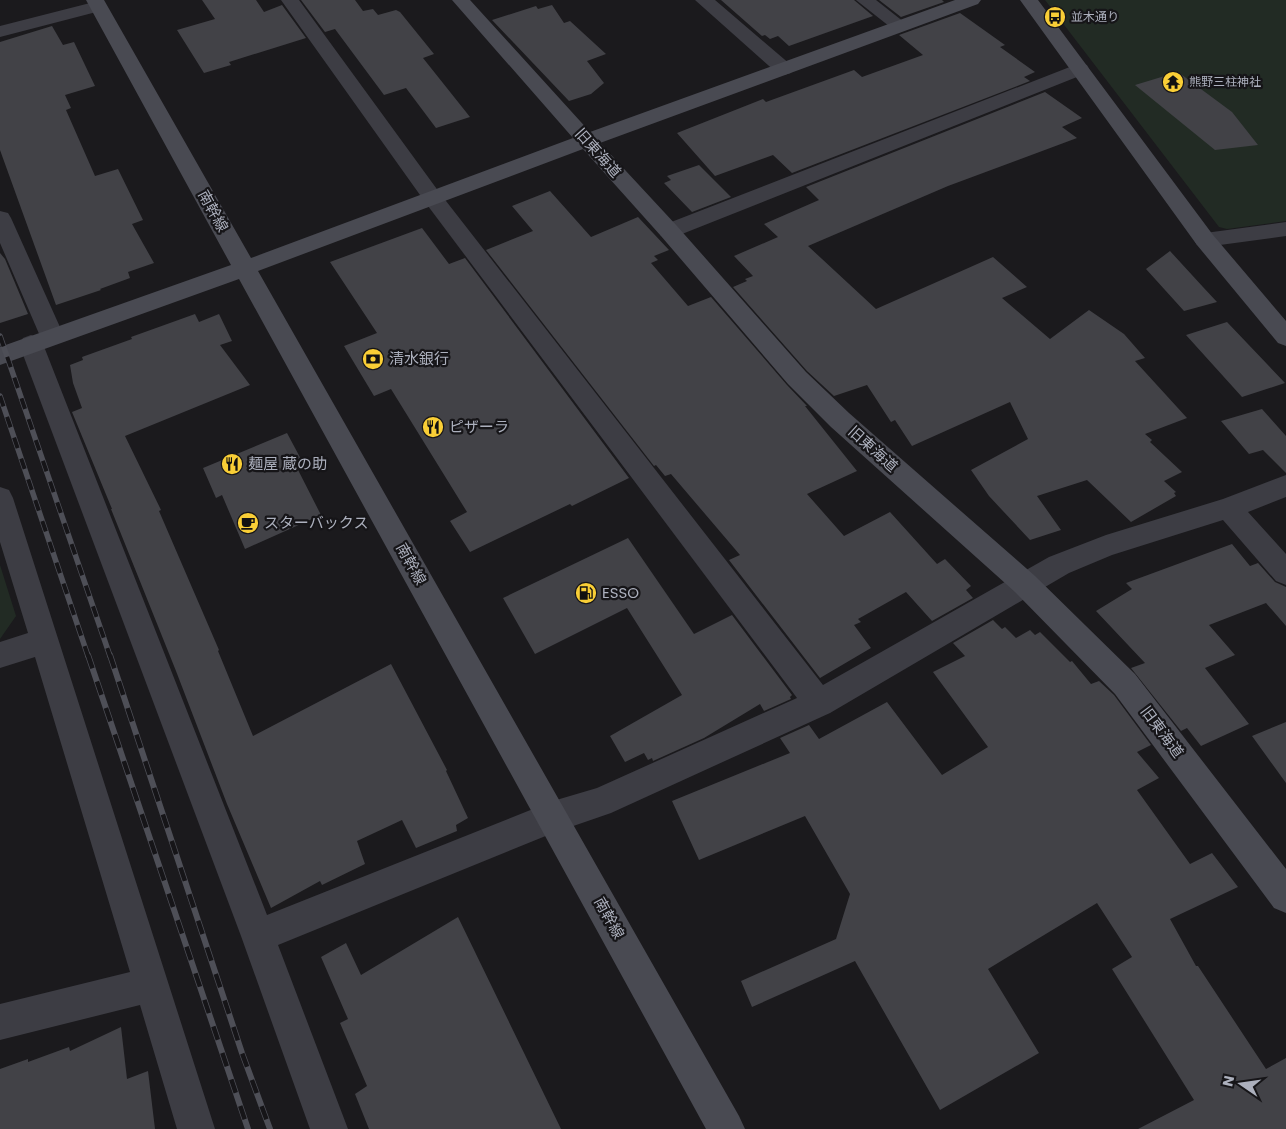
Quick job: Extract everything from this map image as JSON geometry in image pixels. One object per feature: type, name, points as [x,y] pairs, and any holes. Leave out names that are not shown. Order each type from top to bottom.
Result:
[{"type":"street","points":[[290,0],[432,197],[819,704]]},
{"type":"street","name":"旧東海道","points":[[461,0],[518,66],[670,231],[797,378],[840,420],[1025,584],[1125,684],[1286,896]]},
{"type":"street","points":[[704,0],[784,69]]},
{"type":"street","points":[[865,0],[900,26]]},
{"type":"street","points":[[0,356],[972,0]]},
{"type":"street","points":[[1029,0],[1205,240],[1246,292],[1286,337]]},
{"type":"street","points":[[0,32],[96,3]]},
{"type":"street","name":"南幹線","points":[[96,3],[726,1129]]},
{"type":"street","points":[[670,231],[1080,69]]},
{"type":"street","points":[[0,218],[42,340],[328,1129]]},
{"type":"street","points":[[1205,240],[1286,230]]},
{"type":"street","points":[[258,936],[553,817],[600,802],[819,704],[1059,565],[1106,546],[1228,508],[1286,486]]},
{"type":"street","points":[[0,498],[196,1129]]},
{"type":"street","points":[[1228,508],[1286,573]]},
{"type":"street","points":[[0,655],[45,640]]},
{"type":"street","points":[[0,1022],[150,985]]},
{"type":"shaded area","points":[[1045,0],[1286,0],[1286,221],[1227,229],[1219,227]]},
{"type":"shaded area","points":[[0,565],[16,616],[0,639]]},
{"type":"building","points":[[202,0],[256,0],[264,12],[282,5],[306,38],[229,62],[231,65],[204,73],[177,30],[215,19]]},
{"type":"building","points":[[301,0],[355,0],[363,11],[373,9],[378,15],[396,10],[400,12],[434,54],[423,58],[470,117],[436,128],[406,88],[384,95],[335,29],[325,32]]},
{"type":"building","points":[[721,0],[854,0],[873,16],[789,46],[778,36],[770,39],[765,35],[762,36]]},
{"type":"building","points":[[879,0],[942,0],[944,2],[901,17]]},
{"type":"building","points":[[552,5],[564,23],[570,21],[606,54],[587,61],[604,83],[591,94],[569,101],[492,20],[536,6],[538,9]]},
{"type":"building","points":[[960,13],[1005,45],[1000,47],[1035,72],[1024,77],[1030,81],[792,173],[773,155],[715,176],[677,133],[763,99],[766,102],[854,70],[862,77],[923,55],[899,35]]},
{"type":"building","points":[[52,26],[63,45],[74,42],[95,86],[65,95],[71,108],[66,110],[95,176],[118,169],[143,220],[132,224],[154,263],[128,272],[130,278],[56,305],[0,150],[0,42]]},
{"type":"building","points":[[1178,72],[1232,112],[1258,145],[1215,150],[1135,85]]},
{"type":"building","points":[[1045,92],[1082,118],[1062,127],[1077,138],[948,186],[808,246],[876,309],[993,257],[1027,287],[1002,298],[1050,339],[1089,310],[1124,334],[1145,358],[1135,361],[1187,418],[1145,434],[1152,440],[1150,442],[1182,472],[1164,481],[1176,492],[1174,493],[1176,496],[1131,522],[1087,480],[1037,496],[1061,530],[1030,540],[989,496],[971,470],[1028,439],[1010,402],[912,446],[895,420],[891,422],[867,385],[834,396],[807,371],[733,287],[753,276],[734,256],[778,237],[764,224],[819,200],[806,187]]},
{"type":"building","points":[[699,165],[731,197],[692,212],[664,183],[671,180],[667,176]]},
{"type":"building","points":[[550,191],[591,237],[638,217],[669,250],[654,256],[658,260],[651,263],[688,306],[711,297],[807,406],[805,406],[857,471],[807,494],[844,536],[890,512],[937,564],[945,559],[971,586],[966,590],[973,598],[932,621],[906,592],[858,619],[861,622],[854,625],[871,648],[820,678],[729,560],[740,555],[671,474],[665,476],[656,465],[654,466],[486,250],[533,231],[512,206]]},
{"type":"building","points":[[422,228],[449,264],[465,258],[629,478],[470,552],[450,521],[467,512],[391,389],[374,396],[344,346],[377,333],[330,262]]},
{"type":"building","points":[[1170,251],[1217,302],[1184,311],[1146,269]]},
{"type":"building","points":[[0,253],[5,259],[28,314],[0,323]]},
{"type":"building","points":[[195,314],[199,322],[219,314],[232,341],[220,345],[250,385],[125,436],[161,510],[159,511],[219,650],[253,736],[391,664],[447,770],[468,818],[456,825],[457,831],[416,848],[402,820],[357,841],[365,864],[322,885],[320,881],[271,908],[227,804],[112,509],[72,412],[82,408],[73,383],[70,365],[83,360],[82,357],[132,339],[131,337]]},
{"type":"building","points":[[1227,322],[1285,383],[1242,397],[1186,335]]},
{"type":"building","points":[[1262,409],[1286,436],[1286,473],[1263,450],[1249,454],[1221,421]]},
{"type":"building","points":[[287,433],[302,461],[295,464],[321,515],[245,549],[222,495],[216,498],[203,468]]},
{"type":"building","points":[[628,538],[694,634],[732,615],[792,695],[791,699],[764,711],[760,704],[704,738],[653,761],[652,758],[648,760],[644,753],[625,762],[610,736],[682,695],[627,608],[535,654],[503,598]]},
{"type":"building","points":[[1232,544],[1250,566],[1258,563],[1275,582],[1286,587],[1286,626],[1266,603],[1209,625],[1235,655],[1205,668],[1249,724],[1201,746],[1187,728],[1181,731],[1131,668],[1145,663],[1096,611],[1132,589],[1126,583]]},
{"type":"building","points":[[993,620],[1002,629],[1005,627],[1016,638],[1030,630],[1035,635],[1040,632],[1070,662],[1072,661],[1091,684],[1099,681],[1114,695],[1151,745],[1137,752],[1159,778],[1137,790],[1190,864],[1212,853],[1238,887],[1170,919],[1196,966],[1198,966],[1266,1069],[1286,1058],[1286,1129],[1138,1129],[1194,1100],[1112,969],[1132,957],[1097,903],[988,969],[1039,1053],[940,1110],[855,961],[752,1007],[741,981],[836,939],[850,894],[805,816],[699,860],[672,801],[790,753],[780,738],[809,725],[819,739],[887,702],[942,775],[988,747],[933,672],[965,656],[953,643]]},
{"type":"building","points":[[1286,722],[1286,783],[1252,736]]},
{"type":"building","points":[[458,917],[561,1129],[369,1129],[355,1094],[367,1086],[340,1023],[348,1019],[321,957],[346,943],[361,975]]},
{"type":"building","points":[[121,1027],[127,1079],[148,1071],[155,1129],[0,1129],[0,1069],[28,1059],[28,1062],[69,1047],[70,1051]]},
{"type":"railway","points":[[0,336],[110,656]]},
{"type":"railway","points":[[0,396],[88,656]]},
{"type":"railway","points":[[88,655],[248,1129]]},
{"type":"railway","points":[[110,655],[242,1053],[270,1129]]},
{"type":"place","name":"並木通り","points":[[1055,17]]},
{"type":"place","name":"熊野三柱神社","points":[[1173,82]]},
{"type":"place","name":"清水銀行","points":[[373,359]]},
{"type":"place","name":"ピザーラ","points":[[433,427]]},
{"type":"place","name":"麺屋 蔵の助","points":[[232,464]]},
{"type":"place","name":"スターバックス","points":[[248,523]]},
{"type":"place","name":"ESSO","points":[[586,593]]}]
